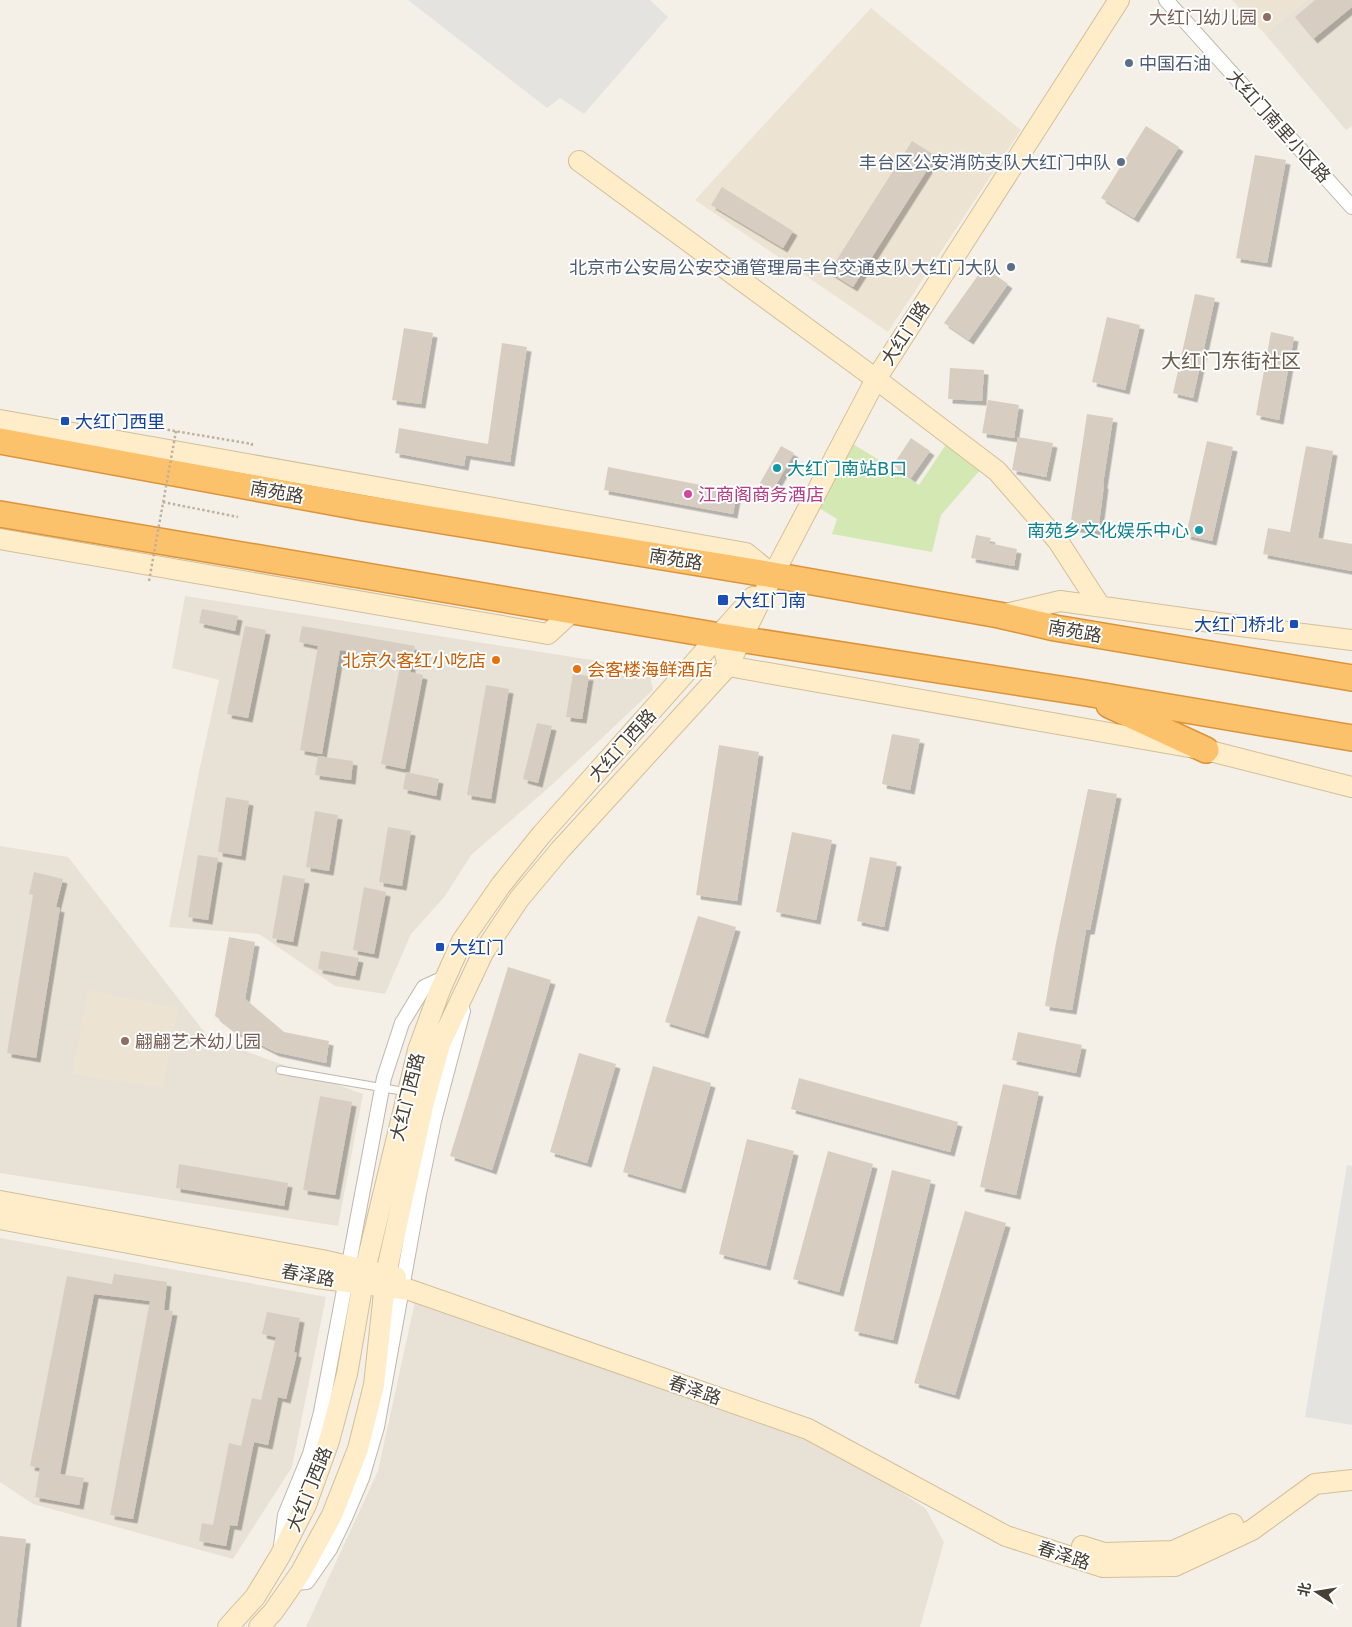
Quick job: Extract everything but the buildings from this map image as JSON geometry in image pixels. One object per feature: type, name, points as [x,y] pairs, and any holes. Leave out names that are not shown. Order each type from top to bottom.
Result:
[{"type":"highway","name":"南苑路","points":[[0,441],[364,508],[773,574],[998,615],[1055,628],[1352,678]]},
{"type":"highway","points":[[0,514],[573,611],[1080,692],[1352,738]]},
{"type":"highway","points":[[1080,692],[1206,750]]},
{"type":"street","name":"大红门路","points":[[730,637],[773,574],[876,380],[1119,0]]},
{"type":"street","name":"大红门南里小区路","points":[[1166,0],[1352,207]]},
{"type":"street","points":[[578,161],[997,471],[1058,540],[1100,606]]},
{"type":"street","points":[[0,420],[746,553],[773,574]]},
{"type":"street","points":[[293,472],[364,508]]},
{"type":"street","points":[[0,539],[548,634],[573,611]]},
{"type":"street","points":[[998,615],[1060,601],[1352,640]]},
{"type":"street","points":[[730,637],[728,666],[1206,750],[1352,787]]},
{"type":"street","name":"大红门西路","points":[[228,1627],[255,1597],[280,1556],[306,1506],[329,1441],[347,1374],[356,1276],[418,1050],[462,941],[501,885],[542,834],[730,637]]},
{"type":"street","name":"大红门西路","points":[[259,1627],[273,1612],[301,1572],[360,1460],[358,1449],[370,1427],[374,1385],[394,1282],[424,1102],[440,1044],[482,953],[519,899],[560,850],[728,666]]},
{"type":"street","points":[[356,1276],[382,1089],[402,1023],[424,987],[446,977]]},
{"type":"street","name":"春泽路","points":[[0,1201],[70,1212],[322,1260],[356,1276]]},
{"type":"street","name":"春泽路","points":[[0,1219],[203,1255],[317,1278],[356,1276],[394,1282],[618,1348],[812,1420],[1010,1523],[1104,1554],[1173,1551],[1246,1518],[1308,1474],[1352,1468]]},
{"type":"street","name":"春泽路","points":[[394,1282],[428,1297],[808,1429],[1006,1536],[1103,1567],[1175,1566],[1252,1530],[1315,1484],[1352,1480]]},
{"type":"lane","points":[[280,1070],[407,1092]]},
{"type":"path","points":[[134,424],[252,444]]},
{"type":"path","points":[[149,581],[176,431]]},
{"type":"path","points":[[163,502],[238,517]]},
{"type":"shaded area","points":[[408,0],[650,0],[668,17],[584,114],[560,98],[547,108]]},
{"type":"shaded area","name":"大红门幼儿园","points":[[1232,0],[1306,0],[1265,34]]},
{"type":"shaded area","points":[[1306,0],[1352,0],[1352,126],[1346,130],[1265,34]]},
{"type":"shaded area","points":[[871,8],[1021,130],[888,332],[695,200]]},
{"type":"shaded area","points":[[185,596],[649,669],[653,690],[554,783],[471,855],[445,896],[411,934],[385,994],[335,986],[259,934],[169,927],[219,680],[172,668]]},
{"type":"shaded area","points":[[0,846],[68,857],[209,1038],[363,1094],[338,1226],[0,1173]]},
{"type":"shaded area","name":"翩翩艺术幼儿园","points":[[88,990],[178,1008],[163,1088],[72,1074]]},
{"type":"shaded area","points":[[1347,1165],[1352,1166],[1352,1425],[1305,1417]]},
{"type":"shaded area","points":[[0,1238],[326,1297],[292,1467],[233,1559],[33,1504],[0,1482]]},
{"type":"shaded area","points":[[416,1297],[610,1359],[748,1420],[828,1443],[926,1509],[944,1542],[920,1627],[306,1627],[378,1471]]},
{"type":"green space","points":[[947,443],[981,469],[941,515],[932,552],[832,534],[837,519],[819,508],[853,444],[919,485]]},
{"type":"place","name":"大红门幼儿园","points":[[1267,17]]},
{"type":"place","name":"中国石油","points":[[1129,63]]},
{"type":"place","name":"丰台区公安消防支队大红门中队","points":[[1121,162]]},
{"type":"place","name":"北京市公安局公安交通管理局丰台交通支队大红门大队","points":[[1011,267]]},
{"type":"place","name":"大红门西里","points":[[65,421]]},
{"type":"place","name":"大红门南站B口","points":[[777,468]]},
{"type":"place","name":"江商阁商务酒店","points":[[688,494]]},
{"type":"place","name":"南苑乡文化娱乐中心","points":[[1199,530]]},
{"type":"place","name":"大红门南","points":[[723,600]]},
{"type":"place","name":"大红门桥北","points":[[1294,624]]},
{"type":"place","name":"北京久客红小吃店","points":[[496,660]]},
{"type":"place","name":"会客楼海鲜酒店","points":[[577,669]]},
{"type":"place","name":"大红门","points":[[440,947]]},
{"type":"place","name":"翩翩艺术幼儿园","points":[[125,1041]]},
{"type":"district","name":"大红门东街社区","points":[[1231,361]]}]
